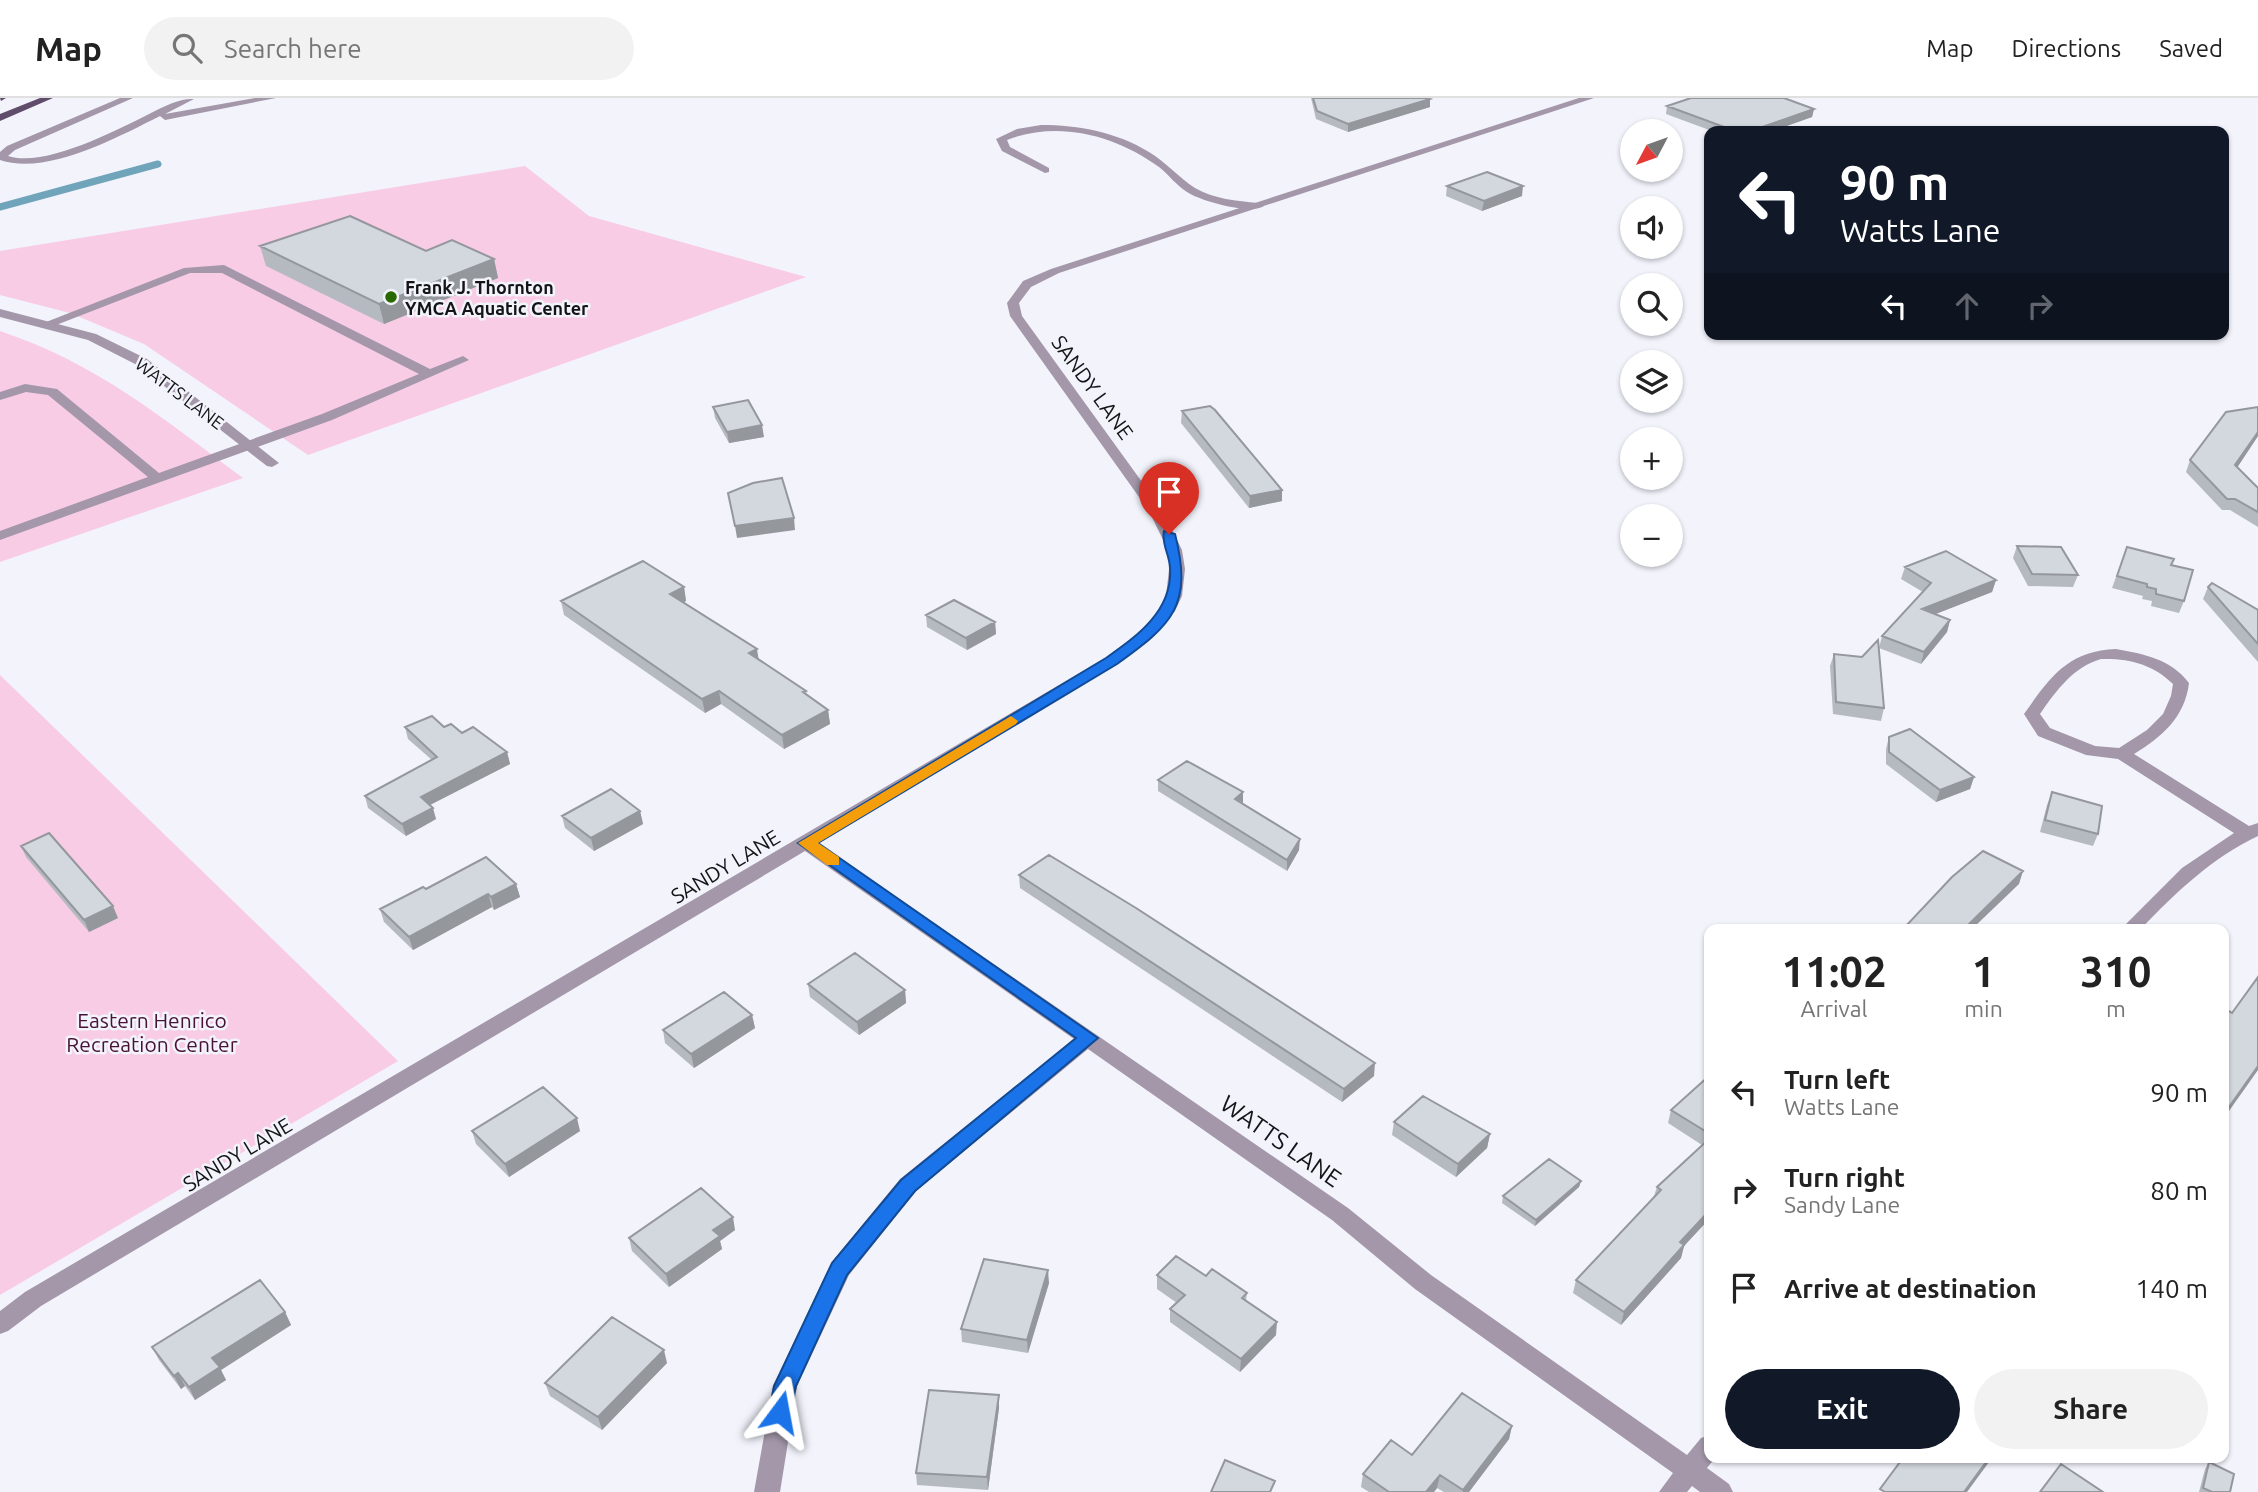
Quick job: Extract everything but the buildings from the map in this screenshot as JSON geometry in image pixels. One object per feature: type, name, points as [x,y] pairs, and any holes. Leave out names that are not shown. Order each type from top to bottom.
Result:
[{"type":"main road","points":[[0,118],[48,98]]},
{"type":"street","points":[[28,164],[6,161],[0,157],[11,148],[128,98]]},
{"type":"street","points":[[9,172],[59,156],[187,98],[224,106]]},
{"type":"street","points":[[134,123],[271,98]]},
{"type":"street","name":"SANDY LANE","points":[[0,1324],[33,1299],[806,843],[1111,661],[1143,638],[1167,611],[1174,596],[1177,569],[1169,534],[1156,511],[1016,316],[1013,303],[1027,284],[1044,275],[1589,98]]},
{"type":"street","points":[[1045,170],[1006,149],[1001,139],[1014,133],[1047,129],[1082,130],[1103,135],[1162,164],[1195,192],[1228,203],[1258,206]]},
{"type":"street","points":[[47,324],[188,270],[224,270],[430,374]]},
{"type":"street","name":"WATTS LANE","points":[[0,313],[92,337],[142,362],[272,463]]},
{"type":"street","points":[[0,536],[250,446],[463,360]]},
{"type":"street","points":[[0,396],[25,388],[52,392],[158,479]]},
{"type":"street","points":[[2122,754],[2154,733],[2171,716],[2180,699],[2181,683],[2172,671],[2147,660],[2119,652],[2090,654],[2057,678],[2032,714],[2044,732],[2092,751],[2122,754],[2252,831]]},
{"type":"street","points":[[2135,924],[2176,881],[2210,852],[2252,831]]},
{"type":"street","name":"WATTS LANE","points":[[806,843],[1340,1214],[1423,1282],[1720,1492]]},
{"type":"street","points":[[767,1492],[785,1386],[839,1269],[908,1185],[1089,1038]]},
{"type":"street","points":[[1672,1492],[1704,1453]]},
{"type":"green space","points":[[525,166],[589,216],[806,277],[308,455],[144,344],[70,313],[0,295],[0,251]]},
{"type":"green space","points":[[0,331],[68,359],[128,394],[243,478],[0,562]]},
{"type":"green space","name":"Eastern Henrico Recreation Center","points":[[0,675],[398,1061],[0,1295]]},
{"type":"waterway","points":[[0,207],[158,164]]},
{"type":"slow traffic","points":[[833,861],[806,843],[1011,721]]},
{"type":"place","name":"Frank J. Thornton YMCA Aquatic Center","points":[[391,297]]},
{"type":"route","points":[[780,1412],[785,1386],[839,1269],[908,1185],[1089,1038],[806,843],[1111,661],[1143,638],[1167,611],[1174,596],[1177,569],[1175,550],[1169,534]]}]
